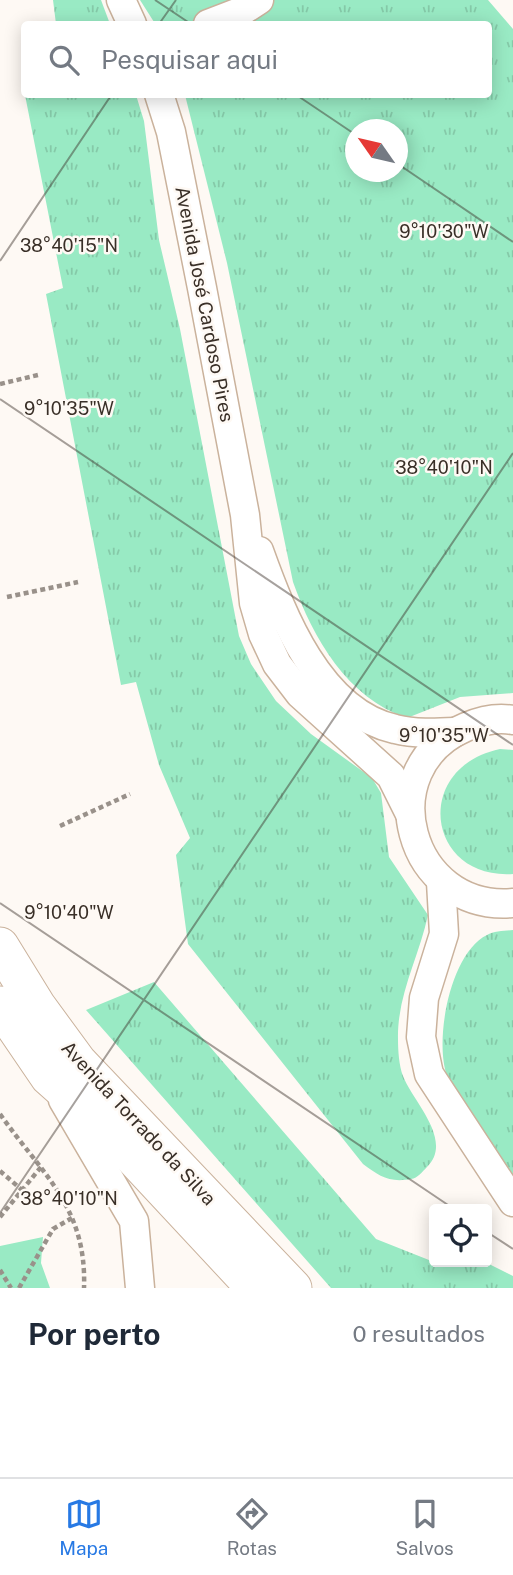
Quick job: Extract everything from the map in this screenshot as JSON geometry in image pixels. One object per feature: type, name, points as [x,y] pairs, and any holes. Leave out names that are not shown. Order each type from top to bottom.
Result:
[{"type":"main road","name":"Avenida Torrado da Silva","points":[[0,946],[37,1006],[78,1062],[293,1288]]},
{"type":"main road","name":"Avenida Torrado da Silva","points":[[0,1005],[49,1077],[105,1128],[255,1288]]},
{"type":"street","points":[[121,0],[131,21]]},
{"type":"street","points":[[216,21],[242,11],[259,0]]},
{"type":"street","name":"Avenida José Cardoso Pires","points":[[160,98],[181,180],[245,515],[254,603],[263,634],[277,664],[318,714],[391,776],[410,814]]},
{"type":"street","name":"Avenida José Cardoso Pires","points":[[245,515],[286,622],[326,683],[368,718],[394,729],[424,734],[455,732]]},
{"type":"street","points":[[505,904],[458,894],[441,882],[425,863],[414,840],[410,814],[412,790],[421,767],[435,747],[455,732],[480,721],[513,720]]},
{"type":"street","points":[[441,882],[444,925],[440,953],[424,998],[421,1037],[429,1074],[513,1202]]},
{"type":"street","points":[[440,953],[468,921],[505,904]]},
{"type":"street","points":[[49,1077],[134,1221],[140,1288]]},
{"type":"path","points":[[0,384],[38,375]]},
{"type":"path","points":[[7,597],[78,582]]},
{"type":"path","points":[[60,826],[130,794]]},
{"type":"path","points":[[0,1114],[58,1188],[72,1218],[85,1274],[84,1288]]},
{"type":"path","points":[[0,1217],[41,1167]]},
{"type":"path","points":[[0,1171],[22,1190]]},
{"type":"path","points":[[19,1288],[53,1229],[72,1218]]},
{"type":"path","points":[[0,1270],[11,1288]]},
{"type":"green space","points":[[53,0],[101,0],[109,21],[56,21]]},
{"type":"green space","points":[[140,0],[249,0],[196,21],[153,21]]},
{"type":"green space","points":[[274,0],[488,0],[513,29],[513,693],[460,697],[407,718],[386,709],[350,681],[335,664],[311,624],[293,582],[227,263],[186,98],[492,98],[492,21],[235,21]]},
{"type":"green space","points":[[26,98],[137,98],[144,121],[159,240],[180,329],[239,636],[251,664],[276,701],[311,734],[372,778],[381,793],[389,857],[428,915],[405,992],[399,1023],[398,1048],[402,1072],[429,1121],[436,1145],[434,1156],[427,1167],[413,1178],[390,1179],[363,1164],[188,944],[176,855],[190,838],[159,765],[136,682],[121,685],[46,294],[63,288]]},
{"type":"green space","points":[[500,749],[513,750],[513,874],[484,871],[462,860],[448,842],[441,821],[442,798],[452,777],[471,760]]},
{"type":"green space","points":[[513,930],[513,1180],[452,1088],[443,1060],[443,1041],[448,999],[463,960],[474,945],[487,935]]},
{"type":"green space","points":[[154,982],[376,1239],[429,1260],[429,1267],[492,1266],[513,1276],[513,1288],[331,1288],[86,1010]]},
{"type":"green space","points":[[43,1237],[41,1263],[50,1288],[0,1288],[0,1246]]}]
